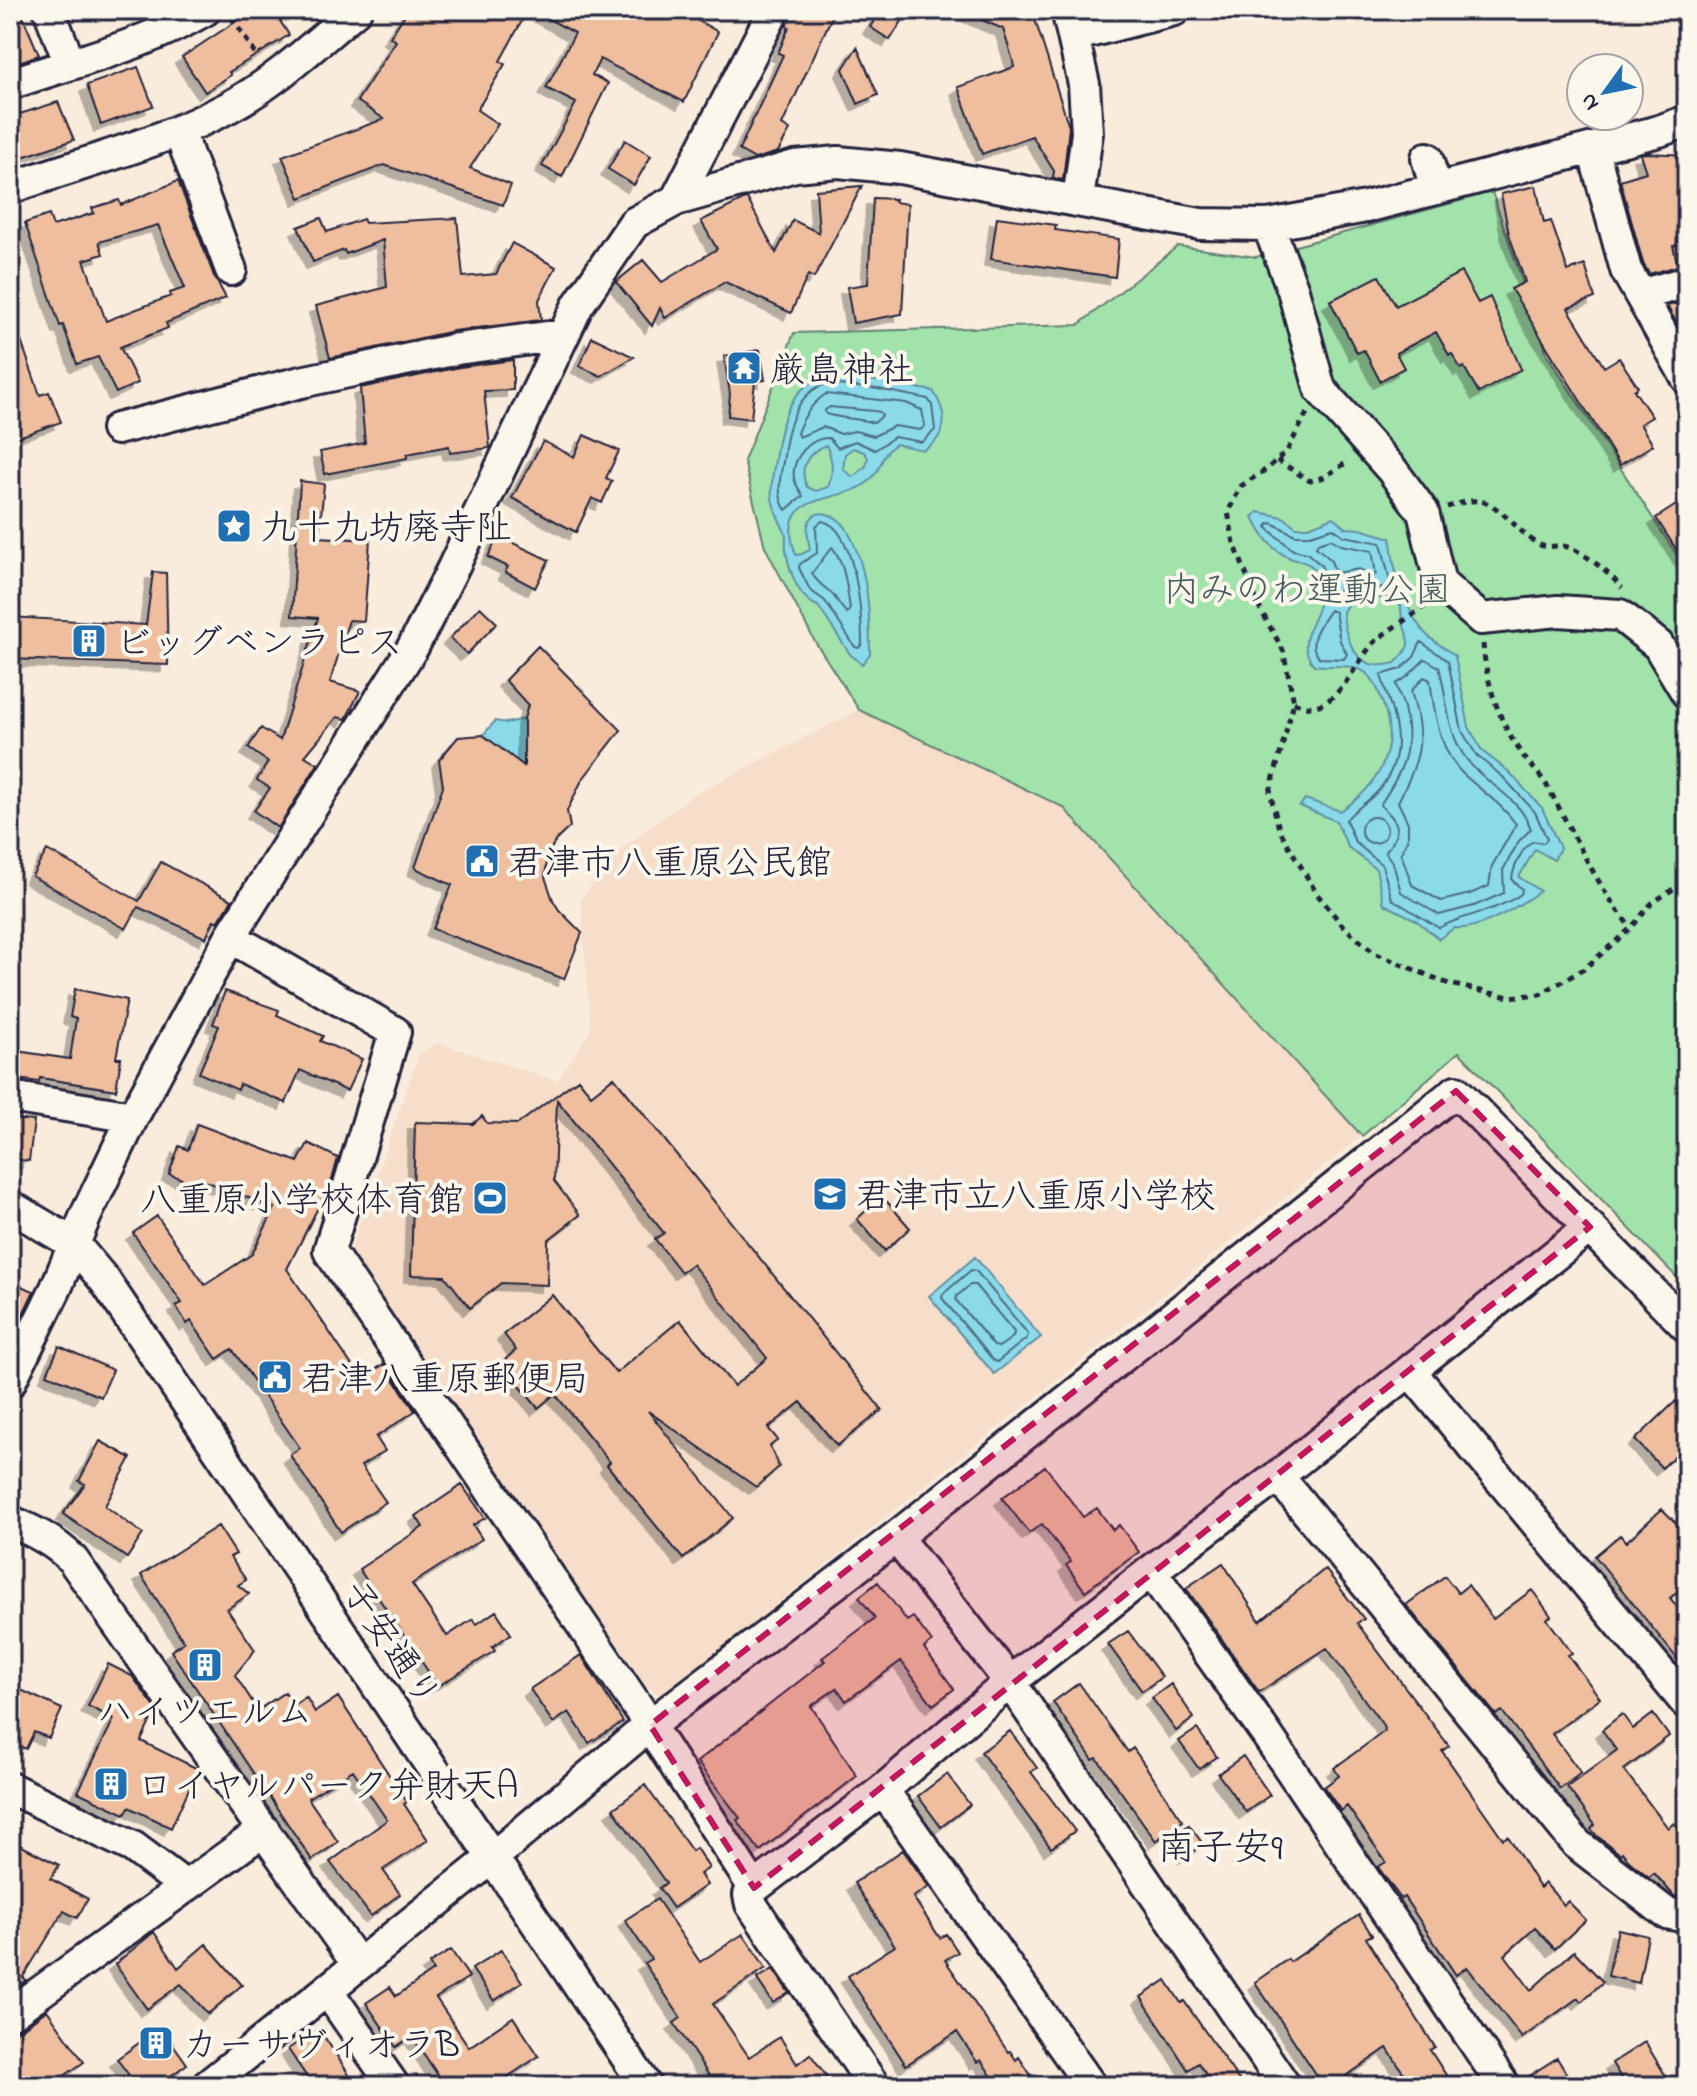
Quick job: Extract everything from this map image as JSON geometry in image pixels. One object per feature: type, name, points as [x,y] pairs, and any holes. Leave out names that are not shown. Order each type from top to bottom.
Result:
[{"type":"street","points":[[49,10],[70,64]]},
{"type":"street","points":[[10,84],[118,51],[175,27],[205,10]]},
{"type":"street","points":[[10,188],[179,131],[230,106],[285,70],[356,10]]},
{"type":"street","points":[[676,200],[774,10]]},
{"type":"street","points":[[1078,201],[1087,133],[1084,84],[1070,23],[1174,10]]},
{"type":"street","points":[[10,1382],[133,1117],[230,937],[413,647],[562,335],[578,305],[634,223],[676,200],[795,166],[838,162],[900,168],[1200,224],[1231,213],[1268,225],[1350,211],[1593,149],[1687,121]]},
{"type":"street","points":[[179,131],[231,270]]},
{"type":"street","points":[[1593,149],[1626,270],[1687,378]]},
{"type":"street","points":[[1427,158],[1436,189]]},
{"type":"street","points":[[1268,225],[1293,290],[1320,389],[1392,470],[1423,512],[1440,583],[1481,619],[1558,611],[1620,615],[1658,645],[1687,693]]},
{"type":"street","points":[[1640,295],[1687,282]]},
{"type":"street","points":[[117,429],[301,382],[443,352],[562,335]]},
{"type":"street","points":[[230,937],[395,1032],[329,1251],[650,1725],[754,1888]]},
{"type":"street","points":[[212,2084],[492,1858],[650,1725],[896,1537],[1456,1091],[1687,1327]]},
{"type":"street","points":[[10,1097],[133,1117]]},
{"type":"street","name":"子安通り","points":[[10,1206],[74,1244],[105,1281],[646,2086]]},
{"type":"street","points":[[874,2086],[751,1904],[749,1895],[754,1888],[883,1790],[1010,1682],[1278,1476],[1590,1227]]},
{"type":"street","points":[[1410,1371],[1687,1704]]},
{"type":"street","points":[[1278,1476],[1577,1844],[1666,1913],[1683,1921]]},
{"type":"street","points":[[10,1521],[59,1546],[72,1559],[358,1965]]},
{"type":"street","points":[[896,1537],[1010,1682],[1285,2086]]},
{"type":"street","points":[[1151,1571],[1267,1735],[1504,2086]]},
{"type":"street","points":[[10,1788],[133,1847],[185,1886]]},
{"type":"street","points":[[883,1790],[1091,2086]]},
{"type":"street","points":[[10,2014],[264,1830]]},
{"type":"street","points":[[327,1990],[394,2086]]},
{"type":"path","points":[[227,10],[262,64]]},
{"type":"path","points":[[1320,389],[1287,451],[1241,486],[1228,512],[1234,543],[1259,607],[1283,650],[1294,702],[1270,792],[1279,829],[1317,894],[1344,927],[1374,953],[1449,984],[1509,997],[1540,994],[1584,969],[1631,928],[1652,903],[1687,880]]},
{"type":"path","points":[[1277,460],[1310,481],[1324,477],[1369,444]]},
{"type":"path","points":[[1423,512],[1474,500],[1482,501],[1497,509],[1539,545],[1550,548],[1561,545],[1573,549],[1601,568],[1625,592],[1627,603],[1620,615]]},
{"type":"path","points":[[1294,702],[1305,708],[1319,706],[1341,689],[1374,642],[1420,610]]},
{"type":"path","points":[[1481,619],[1483,650],[1497,709],[1521,753],[1538,771],[1551,792],[1608,899],[1631,928]]},
{"type":"highlighted area","points":[[1456,1091],[1590,1227],[754,1888],[650,1725]]},
{"type":"shaded area","name":"君津市立八重原小学校","points":[[859,710],[1063,807],[1362,1136],[662,1696],[647,1687],[360,1275],[350,1252],[419,1054],[438,1043],[557,1081],[591,1030],[581,901],[609,858],[693,795]]},
{"type":"green space","name":"内みのわ運動公園","points":[[1492,192],[1548,356],[1687,571],[1687,1288],[1459,1052],[1362,1136],[1063,807],[859,710],[814,640],[765,547],[744,461],[794,333],[1078,325],[1178,246],[1256,257]]},
{"type":"water","points":[[825,376],[879,381],[933,391],[943,416],[942,431],[932,444],[923,450],[896,444],[887,452],[871,479],[860,487],[802,508],[794,518],[791,533],[796,555],[810,550],[808,525],[815,515],[821,513],[842,523],[853,542],[863,573],[868,606],[870,654],[862,664],[850,654],[818,606],[805,597],[796,583],[787,558],[786,534],[773,501],[772,476],[784,419],[795,397],[813,381]],"holes":[[[826,445],[831,476],[828,487],[816,491],[807,487],[804,468],[809,457]],[[853,448],[864,452],[868,458],[866,466],[853,477],[843,469],[845,454]]]},
{"type":"water","points":[[1258,512],[1283,517],[1296,527],[1309,527],[1334,517],[1346,528],[1391,538],[1397,575],[1411,612],[1428,636],[1455,656],[1469,727],[1482,751],[1508,771],[1542,808],[1560,848],[1554,860],[1535,849],[1519,877],[1540,891],[1499,916],[1476,925],[1454,928],[1439,939],[1416,920],[1384,904],[1376,869],[1348,847],[1336,821],[1300,806],[1305,799],[1340,811],[1366,790],[1383,764],[1389,734],[1387,718],[1377,688],[1367,674],[1352,667],[1314,665],[1307,653],[1306,642],[1321,598],[1316,572],[1308,564],[1284,555],[1273,546],[1263,536],[1253,517]],"holes":[[[1357,587],[1370,602],[1387,597],[1401,606],[1408,643],[1395,663],[1367,663],[1351,644],[1343,612],[1347,605],[1345,594]]]},
{"type":"water","points":[[524,719],[532,756],[567,810],[483,735],[495,721],[507,723]]},
{"type":"water","points":[[975,1257],[1041,1337],[994,1374],[929,1296]]},
{"type":"building","points":[[10,10],[20,10],[39,55],[10,65]]},
{"type":"building","points":[[236,10],[273,10],[289,35],[229,72],[231,75],[205,92],[182,57],[241,18]]},
{"type":"building","points":[[408,10],[528,10],[500,61],[505,64],[477,110],[498,124],[470,168],[511,185],[503,205],[384,165],[300,198],[282,156],[384,119],[357,101],[396,41],[390,37]]},
{"type":"building","points":[[532,10],[679,10],[718,32],[684,102],[600,59],[592,75],[608,83],[562,177],[542,166],[576,103],[546,88],[575,33]]},
{"type":"building","points":[[793,10],[835,10],[782,125],[790,130],[778,152],[755,159],[739,150],[783,55],[778,53]]},
{"type":"building","points":[[881,10],[909,10],[890,40],[870,27]]},
{"type":"building","points":[[959,10],[1032,10],[1069,127],[1063,180],[1053,178],[1054,171],[1032,136],[982,154],[958,87],[1014,67],[1003,29]]},
{"type":"building","points":[[857,47],[878,95],[858,104],[843,69]]},
{"type":"building","points":[[138,67],[153,106],[101,125],[87,85]]},
{"type":"building","points":[[58,102],[74,140],[10,161],[10,117]]},
{"type":"building","points":[[625,140],[651,156],[634,185],[608,169]]},
{"type":"building","points":[[1640,154],[1687,155],[1687,242],[1673,246],[1678,266],[1649,274],[1643,263],[1620,180],[1646,172]]},
{"type":"building","points":[[178,181],[214,276],[226,298],[166,323],[168,328],[120,347],[138,383],[116,393],[98,357],[77,364],[63,325],[60,326],[25,223],[49,215],[53,226],[94,213],[92,208],[119,200],[121,205]],"holes":[[[158,225],[185,288],[106,321],[84,260],[103,254],[99,242]]]},
{"type":"building","points":[[862,186],[814,278],[808,275],[791,313],[725,282],[665,318],[660,308],[652,326],[616,282],[643,260],[662,282],[717,249],[701,221],[747,198],[776,253],[793,220],[819,233],[816,190]]},
{"type":"building","points":[[1536,186],[1544,223],[1551,221],[1568,271],[1585,265],[1595,298],[1568,308],[1604,367],[1619,358],[1638,387],[1634,390],[1652,417],[1640,424],[1653,445],[1620,465],[1511,289],[1525,282],[1509,234],[1501,194]]},
{"type":"building","points":[[873,198],[895,199],[894,202],[908,204],[902,314],[853,323],[847,287],[868,284]]},
{"type":"building","points":[[997,217],[1056,225],[1055,230],[1119,239],[1115,277],[991,259]]},
{"type":"building","points":[[321,218],[327,232],[363,219],[365,223],[457,218],[463,277],[496,274],[512,243],[556,267],[539,300],[541,320],[453,331],[330,358],[316,306],[387,287],[383,240],[313,262],[298,227]]},
{"type":"building","points":[[1461,272],[1478,303],[1490,297],[1521,369],[1479,393],[1464,367],[1461,369],[1452,354],[1449,355],[1436,332],[1396,353],[1404,368],[1380,381],[1364,350],[1357,353],[1330,301],[1379,276],[1396,306]]},
{"type":"building","points":[[1687,301],[1687,341],[1667,306]]},
{"type":"building","points":[[13,318],[40,395],[49,392],[61,422],[10,440],[10,319]]},
{"type":"building","points":[[592,337],[634,357],[601,376],[579,366]]},
{"type":"building","points":[[760,350],[765,380],[755,381],[751,419],[728,416],[730,394],[724,356]]},
{"type":"building","points":[[513,360],[513,390],[484,391],[490,448],[450,453],[449,446],[407,454],[407,458],[325,474],[320,452],[365,443],[360,388],[460,367]]},
{"type":"building","points":[[584,435],[619,451],[606,478],[612,481],[602,503],[592,498],[576,532],[512,498],[543,441],[574,457]]},
{"type":"building","points":[[300,481],[324,484],[319,537],[370,540],[364,621],[349,620],[330,682],[360,691],[346,719],[337,717],[305,756],[318,764],[278,828],[254,811],[270,788],[257,780],[268,762],[248,748],[261,728],[280,740],[318,618],[292,616]]},
{"type":"building","points":[[1687,498],[1687,566],[1656,518]]},
{"type":"building","points":[[498,536],[549,560],[535,588],[505,572],[508,567],[488,557]]},
{"type":"building","name":"ビッグベンラピス","points":[[153,572],[166,573],[168,665],[10,659],[10,617],[146,625]]},
{"type":"building","points":[[480,607],[497,623],[467,654],[450,638]]},
{"type":"building","name":"君津市八重原公民館","points":[[538,646],[621,730],[582,780],[567,811],[570,827],[556,840],[548,854],[545,877],[553,900],[582,933],[564,979],[433,929],[452,885],[415,868],[443,786],[439,760],[458,737],[483,735],[524,766],[524,719],[528,705],[505,680]]},
{"type":"building","points":[[47,850],[139,901],[161,862],[232,900],[218,922],[214,920],[206,938],[138,907],[126,929],[32,876]]},
{"type":"building","points":[[75,989],[127,1000],[116,1058],[121,1058],[116,1090],[40,1078],[39,1082],[10,1078],[10,1050],[70,1059],[76,1019],[70,1017]]},
{"type":"building","points":[[225,991],[279,1010],[277,1015],[323,1036],[320,1041],[362,1059],[347,1091],[300,1070],[286,1103],[240,1084],[238,1090],[199,1073],[219,1026],[213,1024]]},
{"type":"building","points":[[614,1077],[882,1410],[837,1446],[801,1402],[768,1428],[778,1440],[770,1446],[779,1467],[756,1487],[648,1411],[733,1518],[683,1559],[607,1465],[610,1462],[555,1394],[538,1408],[501,1363],[516,1350],[504,1334],[552,1295],[616,1373],[680,1320],[734,1386],[767,1358],[692,1264],[681,1272],[655,1239],[664,1233],[557,1100],[554,1181],[580,1215],[548,1240],[547,1285],[501,1283],[470,1308],[445,1276],[411,1275],[415,1122],[473,1124],[482,1116],[487,1123],[518,1124],[578,1079],[591,1095]]},
{"type":"building","points":[[10,1119],[34,1121],[29,1161],[10,1159]]},
{"type":"building","points":[[197,1124],[298,1162],[308,1143],[338,1158],[332,1180],[287,1269],[361,1379],[384,1364],[415,1411],[376,1437],[385,1451],[361,1466],[386,1502],[341,1532],[290,1455],[300,1448],[232,1349],[217,1359],[191,1321],[187,1324],[176,1306],[182,1303],[133,1233],[157,1216],[205,1285],[252,1254],[275,1208],[203,1180],[200,1186],[169,1174],[179,1146],[188,1150]]},
{"type":"building","points":[[882,1196],[910,1228],[885,1251],[857,1219]]},
{"type":"building","points":[[10,1282],[34,1291],[10,1341]]},
{"type":"building","points":[[59,1346],[113,1370],[101,1397],[47,1374]]},
{"type":"building","points":[[1676,1401],[1687,1413],[1687,1444],[1662,1468],[1635,1440]]},
{"type":"building","points":[[100,1441],[131,1458],[105,1506],[143,1534],[127,1558],[63,1514],[85,1484],[79,1481]]},
{"type":"building","points":[[1045,1466],[1083,1517],[1097,1508],[1113,1530],[1119,1525],[1139,1552],[1085,1591],[1066,1565],[1071,1562],[1042,1524],[1029,1533],[1002,1498]]},
{"type":"building","points":[[462,1485],[485,1518],[473,1525],[482,1539],[412,1584],[447,1636],[473,1619],[477,1624],[496,1611],[511,1634],[492,1647],[495,1651],[438,1686],[359,1569],[423,1527],[416,1516]]},
{"type":"building","points":[[1662,1509],[1687,1534],[1687,1584],[1670,1598],[1687,1619],[1687,1671],[1595,1556],[1620,1535],[1626,1542]]},
{"type":"building","points":[[218,1526],[236,1554],[230,1557],[246,1580],[238,1585],[249,1594],[227,1609],[255,1650],[235,1675],[258,1710],[285,1692],[294,1705],[306,1697],[315,1712],[338,1697],[407,1802],[404,1804],[428,1840],[383,1870],[400,1894],[371,1916],[330,1862],[387,1820],[353,1770],[308,1798],[338,1842],[312,1860],[171,1651],[184,1642],[141,1575]]},
{"type":"building","points":[[1223,1563],[1260,1621],[1325,1569],[1364,1619],[1357,1623],[1449,1746],[1442,1751],[1503,1839],[1508,1836],[1540,1888],[1545,1883],[1564,1905],[1568,1901],[1586,1920],[1555,1949],[1535,1928],[1505,1955],[1531,1990],[1574,1951],[1603,1982],[1581,2002],[1578,1998],[1522,2038],[1467,1967],[1456,1975],[1404,1897],[1401,1899],[1378,1867],[1386,1862],[1347,1806],[1341,1811],[1324,1787],[1339,1776],[1334,1768],[1385,1731],[1382,1724],[1327,1648],[1259,1692],[1186,1588]]},
{"type":"building","points":[[1445,1576],[1458,1593],[1468,1585],[1493,1619],[1532,1590],[1551,1616],[1547,1619],[1572,1653],[1568,1655],[1600,1698],[1552,1734],[1581,1773],[1560,1789],[1502,1711],[1496,1715],[1406,1605]]},
{"type":"building","points":[[878,1582],[907,1621],[913,1617],[932,1642],[924,1648],[954,1689],[933,1705],[901,1661],[846,1701],[837,1688],[811,1706],[857,1776],[760,1851],[737,1820],[740,1818],[697,1762],[875,1618],[859,1597]]},
{"type":"building","points":[[1128,1631],[1162,1677],[1142,1691],[1108,1644]]},
{"type":"building","points":[[581,1655],[623,1722],[589,1743],[569,1712],[553,1723],[530,1689]]},
{"type":"building","points":[[108,1664],[132,1676],[156,1709],[141,1741],[198,1769],[171,1828],[129,1807],[125,1814],[78,1792],[114,1719],[88,1706]]},
{"type":"building","points":[[1079,1683],[1128,1752],[1133,1748],[1183,1821],[1156,1841],[1053,1702]]},
{"type":"building","points":[[1171,1684],[1194,1718],[1176,1731],[1152,1698]]},
{"type":"building","points":[[10,1685],[62,1709],[49,1738],[34,1732],[26,1749],[10,1742]]},
{"type":"building","points":[[1622,1714],[1633,1729],[1653,1714],[1669,1736],[1624,1770],[1668,1828],[1674,1823],[1687,1840],[1687,1899],[1674,1896],[1654,1873],[1649,1877],[1622,1852],[1620,1854],[1597,1836],[1591,1829],[1595,1825],[1567,1787],[1617,1750],[1602,1730]]},
{"type":"building","points":[[1197,1729],[1217,1757],[1199,1769],[1179,1741]]},
{"type":"building","points":[[1010,1731],[1037,1768],[1031,1772],[1075,1831],[1051,1848],[981,1752]]},
{"type":"building","points":[[1243,1756],[1270,1795],[1246,1812],[1218,1774]]},
{"type":"building","points":[[947,1774],[970,1805],[941,1827],[918,1796]]},
{"type":"building","points":[[645,1785],[692,1851],[696,1848],[709,1868],[700,1874],[707,1885],[673,1908],[659,1888],[666,1883],[613,1809]]},
{"type":"building","points":[[1189,1825],[1203,1844],[1186,1856],[1172,1837]]},
{"type":"building","points":[[10,1840],[59,1865],[51,1879],[88,1899],[77,1918],[64,1911],[23,1977],[26,1980],[10,1992]]},
{"type":"building","points":[[903,1850],[929,1887],[913,1897],[940,1938],[946,1934],[958,1952],[945,1960],[1008,2052],[1016,2060],[1019,2057],[1038,2086],[998,2086],[957,2032],[906,2065],[848,1976],[895,1946],[854,1883]]},
{"type":"building","points":[[657,1899],[700,1962],[743,1934],[766,1968],[713,2004],[749,2057],[780,2037],[797,2064],[810,2054],[834,2086],[716,2086],[674,2023],[681,2018],[644,1963],[651,1959],[625,1920]]},
{"type":"building","points":[[1359,1915],[1372,1935],[1366,1938],[1435,2047],[1430,2050],[1453,2086],[1412,2086],[1387,2048],[1332,2086],[1324,2086],[1255,1982]]},
{"type":"building","points":[[1618,1929],[1648,1936],[1639,1983],[1608,1976]]},
{"type":"building","points":[[154,1932],[178,1968],[206,1944],[242,1985],[208,2014],[181,1984],[147,2009],[115,1964]]},
{"type":"building","points":[[451,1950],[469,1977],[436,1998],[469,2047],[513,2017],[539,2056],[494,2086],[445,2086],[412,2036],[396,2047],[366,2003],[390,1987],[396,1996],[433,1971],[429,1964]]},
{"type":"building","points":[[501,1950],[522,1982],[494,2001],[472,1969]]},
{"type":"building","points":[[773,1969],[789,1993],[773,2003],[757,1979]]},
{"type":"building","points":[[1166,1980],[1243,2086],[1214,2086],[1198,2063],[1188,2070],[1141,1997]]},
{"type":"building","points":[[47,2010],[84,2062],[50,2086],[10,2086],[10,2032],[21,2029]]},
{"type":"building","name":"カーサヴィオラB","points":[[161,2027],[187,2064],[157,2086],[137,2086],[117,2059]]},
{"type":"building","points":[[319,2029],[356,2086],[313,2086],[288,2049]]},
{"type":"building","points":[[1645,2042],[1672,2086],[1626,2086],[1612,2063]]},
{"type":"building","points":[[1557,2058],[1574,2086],[1522,2086],[1521,2081]]},
{"type":"place","name":"厳島神社","points":[[744,368]]},
{"type":"place","name":"九十九坊廃寺阯","points":[[234,526]]},
{"type":"place","name":"ビッグベンラピス","points":[[89,641]]},
{"type":"place","name":"君津市八重原公民館","points":[[482,861]]},
{"type":"place","name":"君津市立八重原小学校","points":[[830,1194]]},
{"type":"place","name":"八重原小学校体育館","points":[[490,1198]]},
{"type":"place","name":"君津八重原郵便局","points":[[275,1377]]},
{"type":"place","name":"ハイツエルム","points":[[205,1665]]},
{"type":"place","name":"ロイヤルパーク弁財天A","points":[[111,1784]]},
{"type":"place","name":"カーサヴィオラB","points":[[156,2043]]},
{"type":"district","name":"南子安9","points":[[1220,1846]]}]
